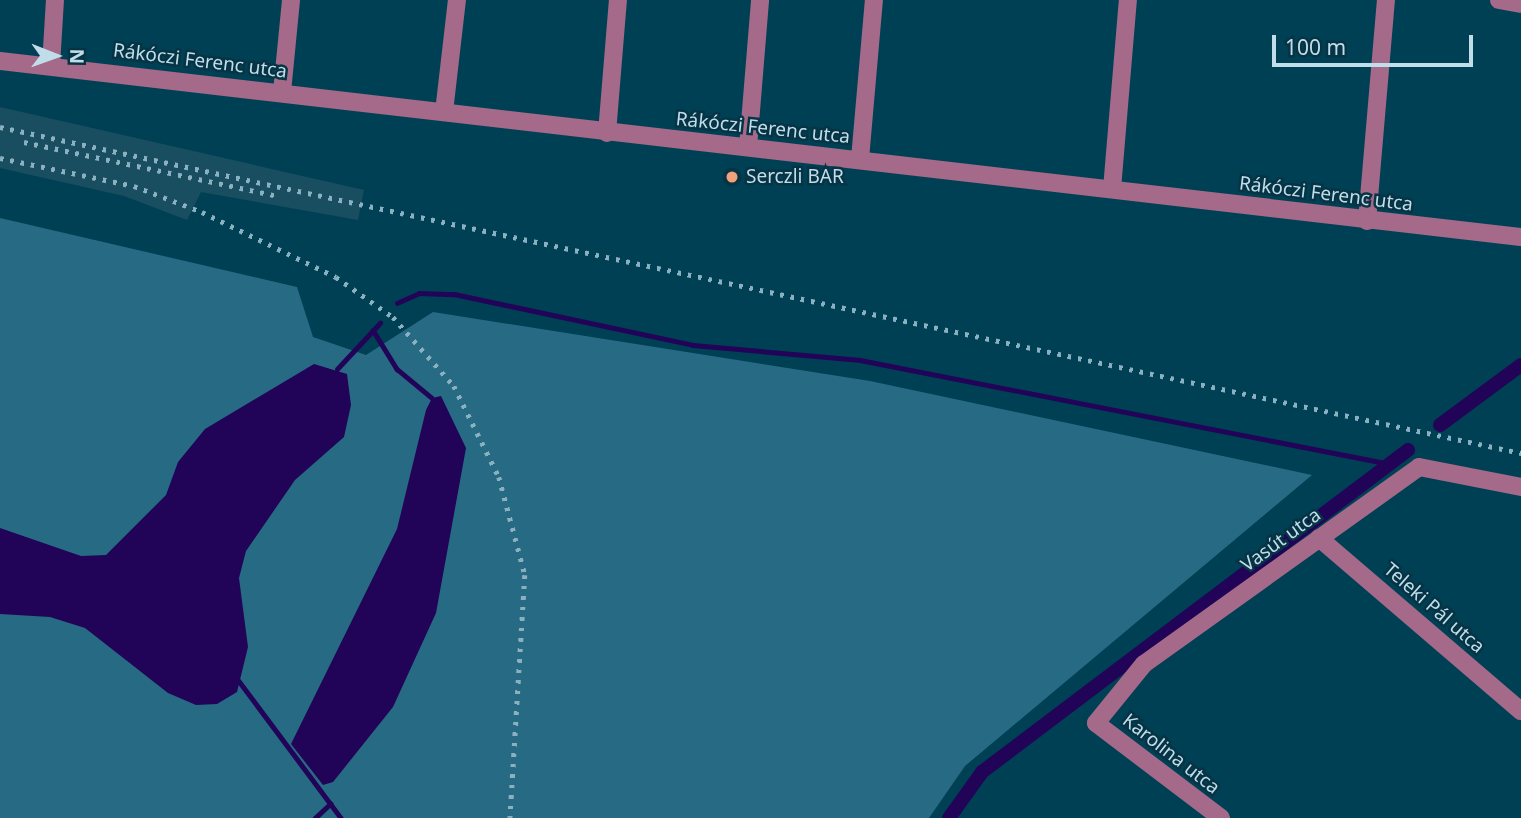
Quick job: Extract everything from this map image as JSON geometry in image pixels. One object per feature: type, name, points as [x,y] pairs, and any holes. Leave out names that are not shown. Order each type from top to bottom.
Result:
[{"type":"street","points":[[51,65],[55,0]]},
{"type":"street","points":[[282,92],[291,0]]},
{"type":"street","points":[[444,111],[457,0]]},
{"type":"street","points":[[607,133],[618,0]]},
{"type":"street","points":[[748,147],[760,0]]},
{"type":"street","points":[[860,159],[874,0]]},
{"type":"street","points":[[1112,189],[1128,0]]},
{"type":"street","points":[[1367,221],[1386,0]]},
{"type":"street","points":[[1499,0],[1521,4]]},
{"type":"street","name":"Rákóczi Ferenc utca","points":[[0,61],[1521,237]]},
{"type":"street","name":"Vasút utca","points":[[1096,723],[1144,664],[1419,467],[1521,487]]},
{"type":"street","name":"Teleki Pál utca","points":[[1319,538],[1521,711]]},
{"type":"street","name":"Karolina utca","points":[[1096,723],[1221,818]]},
{"type":"shaded area","points":[[0,107],[364,190],[358,220],[201,192],[187,220],[124,196],[0,168]]},
{"type":"shaded area","points":[[0,218],[297,287],[313,337],[366,355],[433,312],[870,381],[1312,475],[965,766],[929,818],[0,818]]},
{"type":"shaded area","points":[[314,364],[347,374],[351,405],[344,437],[295,480],[246,551],[239,578],[248,647],[237,692],[217,704],[196,705],[168,693],[85,628],[50,617],[0,614],[0,528],[81,556],[106,555],[166,495],[178,462],[205,429]]},
{"type":"shaded area","points":[[441,396],[466,448],[436,613],[393,707],[333,782],[323,785],[291,744],[397,529],[426,410],[432,398]]},
{"type":"waterway","points":[[397,303],[419,293],[454,294],[693,345],[860,360],[1390,464]]},
{"type":"waterway","points":[[337,369],[380,323]]},
{"type":"waterway","points":[[373,330],[397,369],[432,398]]},
{"type":"waterway","points":[[1440,425],[1521,365]]},
{"type":"waterway","points":[[949,818],[982,772],[1408,450]]},
{"type":"waterway","points":[[239,681],[341,818]]},
{"type":"waterway","points":[[315,818],[330,804]]},
{"type":"railway","points":[[0,127],[1521,453]]},
{"type":"railway","points":[[24,142],[277,196]]},
{"type":"railway","points":[[0,158],[134,186],[202,212],[336,277],[393,317],[454,386],[499,477],[525,575],[510,818]]},
{"type":"place","name":"Serczli BAR","points":[[732,177]]}]
